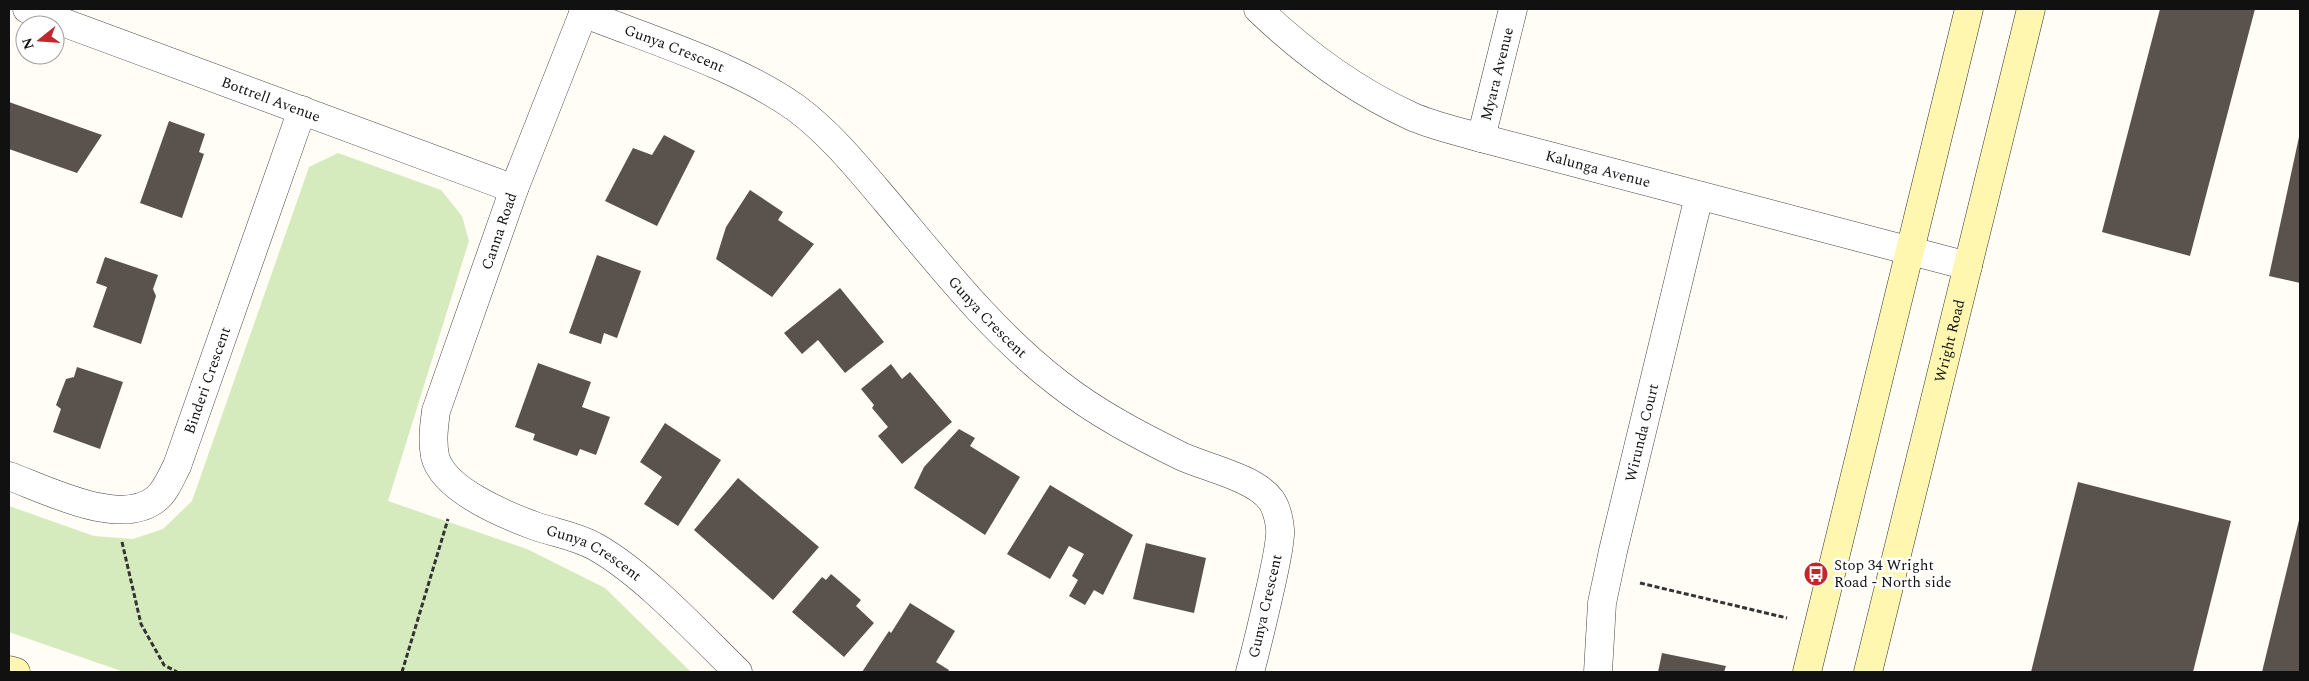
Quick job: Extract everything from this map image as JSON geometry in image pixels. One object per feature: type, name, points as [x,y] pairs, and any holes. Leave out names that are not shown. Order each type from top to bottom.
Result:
[{"type":"main road","points":[[1807,672],[1969,9]]},
{"type":"main road","name":"Wright Road","points":[[1868,672],[2031,9]]},
{"type":"main road","points":[[9,670],[16,672]]},
{"type":"street","name":"Bottrell Avenue","points":[[27,9],[91,19],[302,110],[514,190]]},
{"type":"street","name":"Kalunga Avenue","points":[[1258,9],[1290,39],[1310,54],[1375,96],[1412,116],[1481,138],[1968,266]]},
{"type":"street","name":"Myara Avenue","points":[[1481,138],[1514,9]]},
{"type":"street","name":"Canna Road","points":[[435,458],[433,436],[436,411],[514,190],[584,11]]},
{"type":"street","name":"Gunya Crescent","points":[[584,11],[724,68],[762,86],[798,109],[829,137],[862,172],[973,303],[1011,342],[1058,383],[1102,414],[1140,436],[1186,458],[1244,481],[1260,490],[1272,501],[1281,533],[1264,617],[1250,672]]},
{"type":"street","name":"Binderi Crescent","points":[[9,476],[108,510],[135,509],[156,498],[165,489],[177,466],[302,110]]},
{"type":"street","name":"Wirunda Court","points":[[1598,672],[1602,603],[1699,196]]},
{"type":"street","name":"Gunya Crescent","points":[[435,458],[443,472],[458,487],[500,512],[595,547],[632,573],[738,672]]},
{"type":"path","points":[[402,672],[458,487]]},
{"type":"path","points":[[116,510],[127,569],[141,624],[164,665],[177,672]]},
{"type":"path","points":[[1608,576],[1792,619]]},
{"type":"green space","points":[[338,153],[441,190],[462,216],[469,241],[388,501],[527,549],[605,588],[691,672],[124,672],[9,632],[9,506],[94,536],[133,539],[163,529],[192,501],[309,167]]},
{"type":"building","points":[[2160,9],[2255,9],[2190,256],[2102,232]]},
{"type":"building","points":[[9,102],[102,135],[77,173],[9,149]]},
{"type":"building","points":[[169,121],[205,134],[199,152],[204,154],[182,218],[140,203]]},
{"type":"building","points":[[664,135],[695,151],[657,226],[605,201],[633,148],[652,155]]},
{"type":"building","points":[[2300,137],[2300,283],[2269,276]]},
{"type":"building","points":[[750,190],[783,212],[778,220],[814,244],[772,297],[716,259],[726,227]]},
{"type":"building","points":[[597,255],[641,271],[617,338],[604,333],[601,344],[569,333]]},
{"type":"building","points":[[105,257],[158,275],[153,289],[156,296],[141,344],[93,327],[107,287],[96,283]]},
{"type":"building","points":[[840,288],[884,342],[845,373],[818,340],[802,354],[784,333]]},
{"type":"building","points":[[538,363],[591,382],[582,407],[610,417],[596,455],[580,449],[577,456],[533,440],[535,434],[515,427]]},
{"type":"building","points":[[891,364],[902,379],[910,372],[952,422],[902,464],[878,436],[888,427],[872,408],[874,405],[861,389]]},
{"type":"building","points":[[77,367],[123,382],[100,449],[53,432],[61,409],[56,405],[66,379],[74,377]]},
{"type":"building","points":[[665,423],[721,460],[678,526],[644,504],[662,477],[640,462]]},
{"type":"building","points":[[959,429],[975,438],[970,446],[1020,477],[985,535],[914,488],[924,467]]},
{"type":"building","points":[[738,478],[819,547],[773,600],[694,530]]},
{"type":"building","points":[[2078,482],[2231,521],[2193,672],[2031,672]]},
{"type":"building","points":[[1050,485],[1133,535],[1103,595],[1094,590],[1085,605],[1069,596],[1078,580],[1072,576],[1084,554],[1069,546],[1050,579],[1007,554]]},
{"type":"building","points":[[2300,516],[2300,672],[2262,672]]},
{"type":"building","points":[[1146,543],[1206,558],[1194,613],[1133,599]]},
{"type":"building","points":[[831,574],[861,600],[856,606],[874,623],[844,657],[792,612],[822,577],[826,580]]},
{"type":"building","points":[[910,603],[955,631],[936,662],[949,670],[948,672],[862,672],[889,631],[891,633]]},
{"type":"building","points":[[1662,653],[1726,666],[1724,672],[1658,672]]},
{"type":"place","name":"Stop 34 Wright Road - North side","points":[[1816,574]]}]
